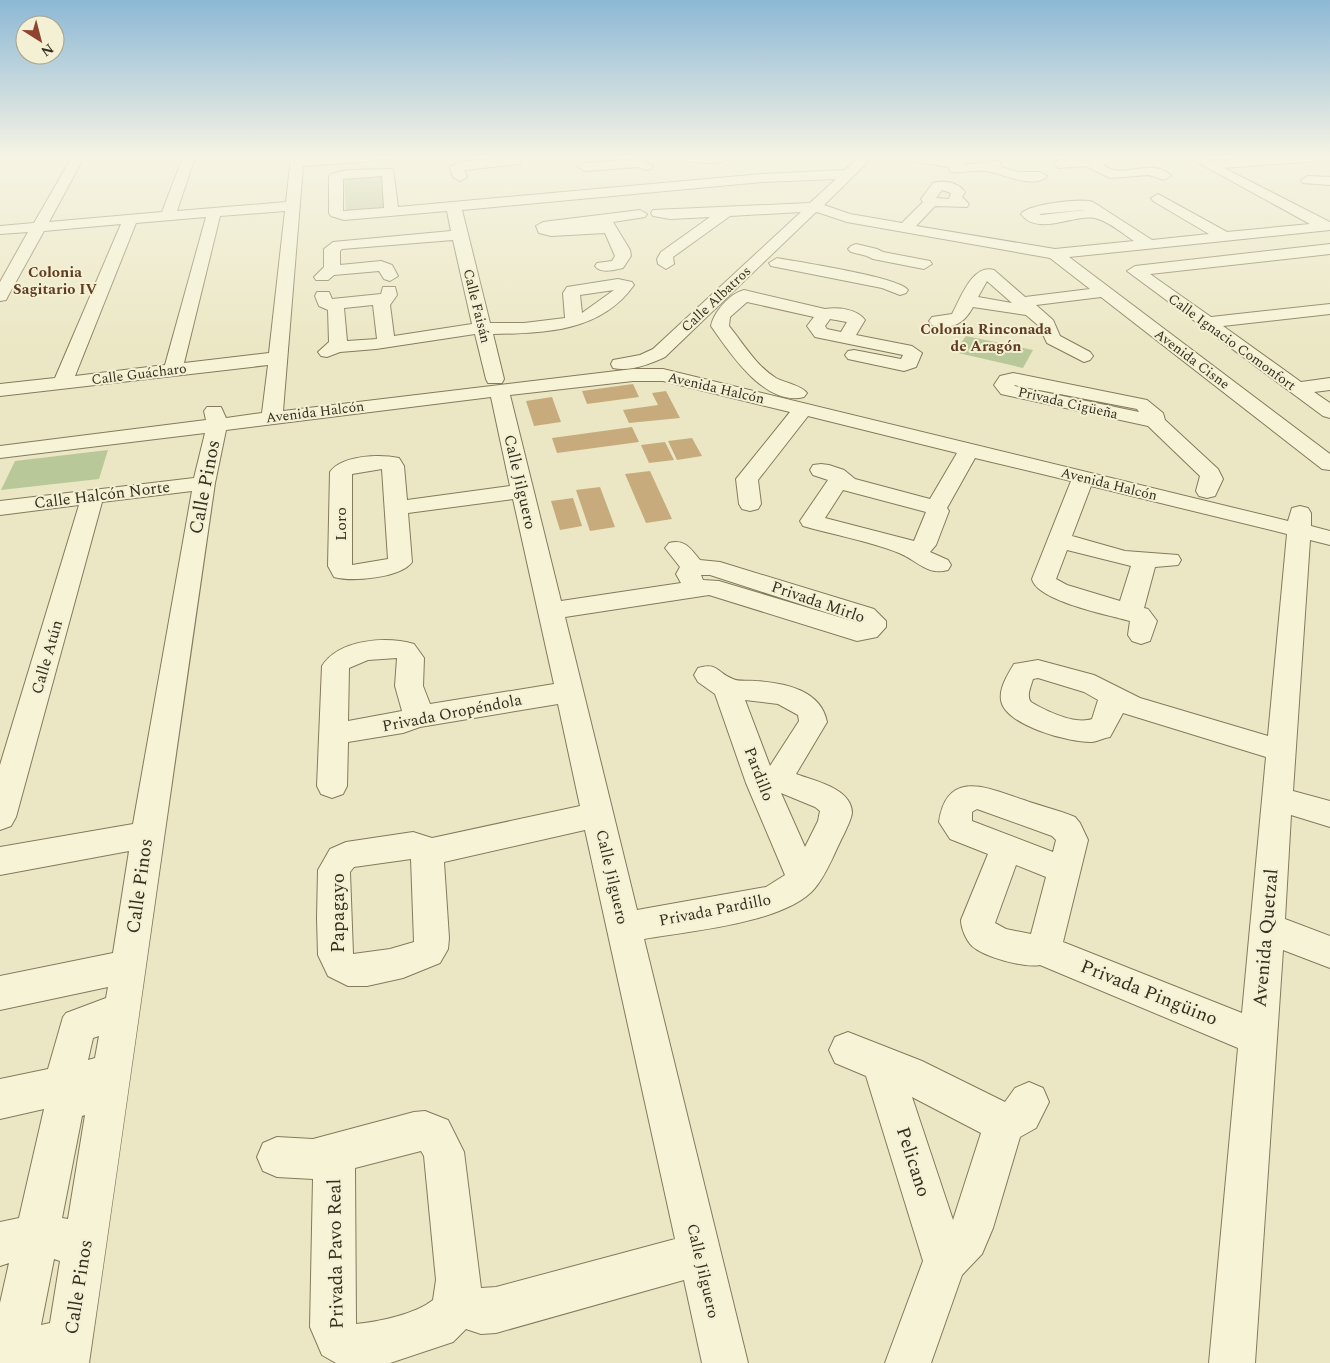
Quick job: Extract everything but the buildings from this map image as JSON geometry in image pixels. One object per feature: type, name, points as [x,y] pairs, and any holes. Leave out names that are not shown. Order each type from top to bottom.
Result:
[{"type":"street","points":[[0,296],[42,221]]},
{"type":"street","points":[[0,230],[122,221]]},
{"type":"street","points":[[62,383],[130,221]]},
{"type":"street","points":[[173,370],[212,221]]},
{"type":"street","points":[[273,410],[291,221]]},
{"type":"street","name":"Calle Faisán","points":[[456,221],[497,384]]},
{"type":"street","points":[[546,221],[557,248]]},
{"type":"street","points":[[549,228],[606,224],[618,221]]},
{"type":"street","points":[[670,221],[687,239]]},
{"type":"street","points":[[666,264],[664,259],[666,255],[714,221]]},
{"type":"street","name":"Calle Albatros","points":[[651,357],[685,328],[799,221]]},
{"type":"street","name":"Calle Albatros","points":[[811,231],[822,221]]},
{"type":"street","points":[[864,221],[1055,254],[1327,226]]},
{"type":"street","points":[[907,227],[913,221]]},
{"type":"street","points":[[1112,221],[1149,244]]},
{"type":"street","points":[[1204,221],[1223,236]]},
{"type":"street","points":[[603,266],[617,265],[623,256],[622,250],[606,224]]},
{"type":"street","points":[[386,342],[381,304],[387,288],[386,268],[375,266],[327,273],[332,249],[335,246],[376,241],[459,235]]},
{"type":"street","points":[[375,266],[376,241]]},
{"type":"street","points":[[856,249],[872,252],[878,256],[924,264]]},
{"type":"street","name":"Calle Ignacio Comonfort","points":[[1330,249],[1135,271],[1330,412]]},
{"type":"street","name":"Calle Albatros","points":[[759,376],[722,330],[720,319],[790,250]]},
{"type":"street","name":"Avenida Cisne","points":[[1055,254],[1330,464]]},
{"type":"street","points":[[856,279],[878,256]]},
{"type":"street","points":[[777,263],[893,287],[906,262]]},
{"type":"street","points":[[938,321],[956,319],[970,301],[982,276],[987,273],[994,276],[1047,324],[1050,336],[1076,349],[1084,356]]},
{"type":"street","points":[[387,288],[327,300],[336,308],[338,342],[331,350],[434,336],[459,330],[520,328],[574,322]]},
{"type":"street","points":[[970,301],[1028,306],[1104,292]]},
{"type":"street","points":[[743,296],[825,314],[816,326],[824,334],[846,337],[913,353],[908,363],[904,366],[854,355]]},
{"type":"street","points":[[1208,323],[1330,309]]},
{"type":"street","points":[[685,328],[707,327],[722,330]]},
{"type":"street","points":[[651,357],[656,369],[670,376]]},
{"type":"street","name":"Avenida Halcón","points":[[0,438],[216,417],[497,384],[631,363],[651,357]]},
{"type":"street","name":"Calle Guácharo","points":[[0,390],[277,358]]},
{"type":"street","name":"Avenida Halcón","points":[[497,384],[633,375],[670,376],[1084,477],[1315,525]]},
{"type":"street","points":[[731,391],[747,387],[759,376]]},
{"type":"street","name":"Avenida Halcón","points":[[759,376],[778,387],[818,399],[1207,491],[1315,525]]},
{"type":"street","name":"Privada Cigüeña","points":[[1140,404],[1013,379],[1007,380],[1004,385],[1011,390],[1155,421],[1210,474],[1212,481],[1207,491]]},
{"type":"street","name":"Calle Jilguero","points":[[497,384],[698,1254],[725,1363]]},
{"type":"street","points":[[1297,388],[1330,384]]},
{"type":"street","name":"Privada Cigüeña","points":[[1118,387],[1156,417],[1155,421]]},
{"type":"street","points":[[750,504],[746,484],[747,479],[803,409]]},
{"type":"street","name":"Avenida Halcón","points":[[0,452],[216,417]]},
{"type":"street","name":"Calle Pinos","points":[[68,1352],[129,966],[147,835],[216,417]]},
{"type":"street","points":[[916,551],[924,545],[938,511],[936,508],[969,450]]},
{"type":"street","name":"Loro","points":[[391,463],[393,466],[398,508],[400,560],[398,564],[350,573],[343,572],[340,566],[341,472],[347,467],[391,463]]},
{"type":"street","points":[[936,508],[847,484],[831,474],[812,521],[916,551],[928,561],[939,565]]},
{"type":"street","points":[[1084,477],[1044,578],[1048,586],[1058,591],[1130,611],[1144,619],[1141,635]]},
{"type":"street","name":"Calle Halcón Norte","points":[[0,508],[204,484]]},
{"type":"street","points":[[398,508],[521,491]]},
{"type":"street","name":"Calle Atún","points":[[0,817],[94,496]]},
{"type":"street","name":"Avenida Quetzal","points":[[1232,1363],[1280,750],[1315,525]]},
{"type":"street","points":[[1059,540],[1125,558],[1157,560],[1130,611]]},
{"type":"street","points":[[677,548],[694,578]]},
{"type":"street","name":"Privada Mirlo","points":[[550,612],[674,594],[694,578],[712,567],[865,616],[873,621],[873,627],[868,631],[857,632],[722,589],[694,578]]},
{"type":"street","points":[[332,786],[336,666],[340,660],[348,655],[396,649],[405,650],[411,660],[408,687],[416,706],[415,717]]},
{"type":"street","name":"Pardillo","points":[[769,781],[813,722],[811,711],[800,703],[772,693],[718,682],[769,781],[803,879]]},
{"type":"street","name":"Privada Oropéndola","points":[[335,734],[403,722],[415,717],[568,692]]},
{"type":"street","points":[[1113,697],[1130,705],[1280,750]]},
{"type":"street","name":"Privada Pardillo","points":[[624,928],[770,901],[782,897],[803,879],[814,865],[837,811],[835,806],[826,798],[769,781]]},
{"type":"street","points":[[1041,949],[1047,939],[1072,840],[1069,831],[1058,824],[977,797],[968,797],[961,802],[955,818],[957,825],[965,832],[1064,870]]},
{"type":"street","points":[[1277,798],[1330,814]]},
{"type":"street","points":[[426,852],[598,815]]},
{"type":"street","points":[[0,861],[147,835]]},
{"type":"street","name":"Papagayo","points":[[413,845],[423,848],[426,852],[432,938],[431,947],[428,952],[414,959],[360,970],[349,970],[342,966],[335,953],[334,870],[341,859],[354,853],[413,845]]},
{"type":"street","name":"Privada Pingüino","points":[[1006,848],[978,920],[981,931],[993,940],[1027,951],[1041,949],[1257,1037]]},
{"type":"street","points":[[1267,928],[1330,952]]},
{"type":"street","points":[[0,993],[129,966]]},
{"type":"street","points":[[63,1086],[76,1030],[84,1022],[122,1009]]},
{"type":"street","name":"Pelicano","points":[[864,1057],[1016,1112],[967,1239],[945,1261],[864,1057]]},
{"type":"street","points":[[0,1100],[63,1086],[110,1081]]},
{"type":"street","points":[[68,1352],[17,1353],[14,1350],[19,1240],[64,1108],[69,1101],[110,1081]]},
{"type":"street","name":"Privada Pavo Real","points":[[277,1157],[306,1159],[334,1155],[414,1132],[425,1131],[434,1134],[444,1152],[458,1280],[455,1302],[449,1316],[437,1326],[370,1346],[352,1347],[338,1339],[333,1327],[334,1155]]},
{"type":"street","points":[[19,1240],[50,1236],[63,1241],[87,1238]]},
{"type":"street","points":[[455,1302],[481,1311],[496,1310],[698,1254]]},
{"type":"street","points":[[908,1363],[945,1261]]},
{"type":"green space","points":[[966,336],[1033,350],[1023,368],[954,352]]},
{"type":"green space","points":[[108,450],[99,479],[1,490],[15,461]]},
{"type":"district","name":"Colonia Sagitario IV","points":[[55,280]]},
{"type":"district","name":"Colonia Rinconada de Aragón","points":[[986,338]]}]
